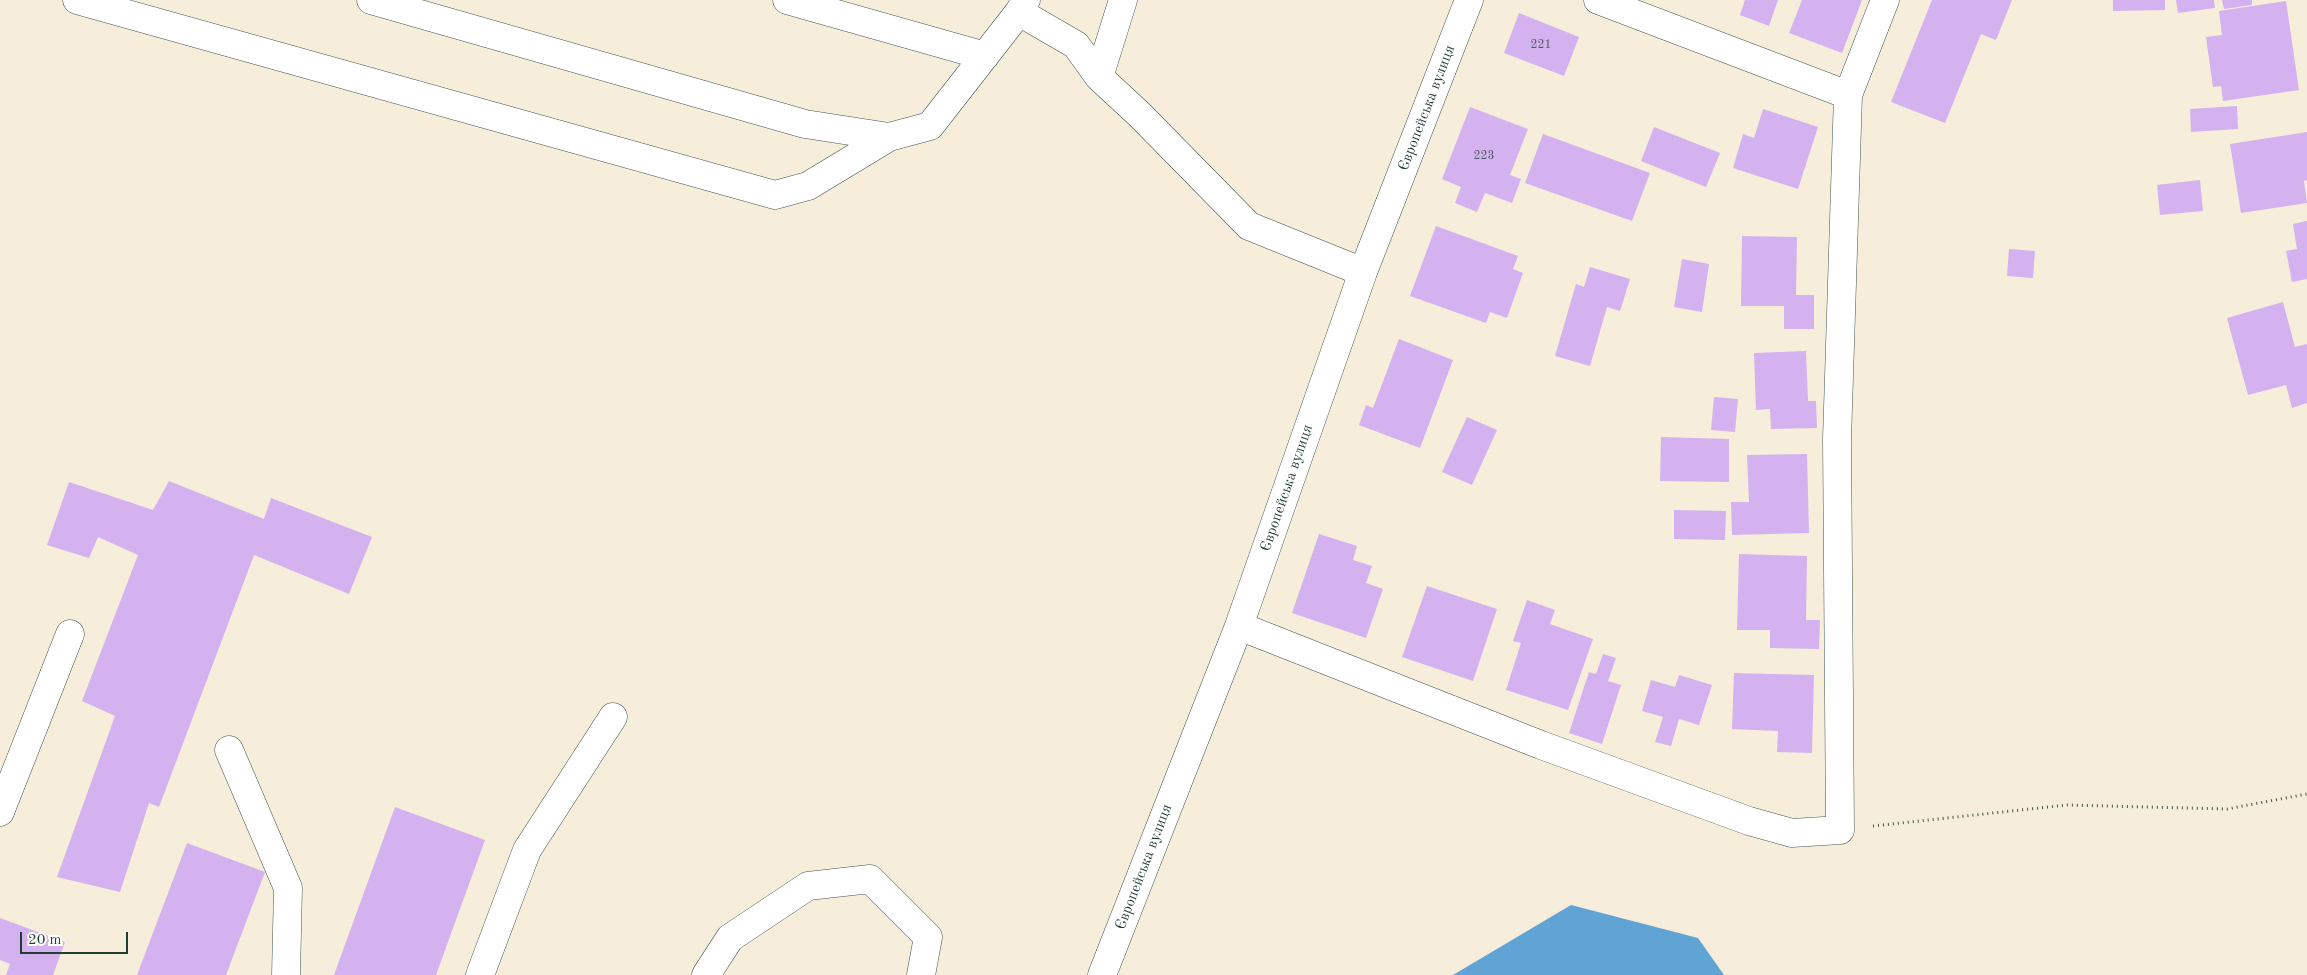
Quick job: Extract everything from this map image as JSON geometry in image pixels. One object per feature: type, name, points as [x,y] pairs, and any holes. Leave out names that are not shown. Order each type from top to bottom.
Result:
[{"type":"street","points":[[77,0],[775,195],[808,186],[889,137],[930,126],[1022,6],[1076,45],[1100,77],[1249,226],[1363,272]]},
{"type":"street","points":[[371,0],[805,124],[889,137]]},
{"type":"street","points":[[787,0],[985,56]]},
{"type":"street","points":[[1100,77],[1123,0]]},
{"type":"street","name":"Європейська вулиця","points":[[1102,975],[1239,626],[1363,272],[1468,0]]},
{"type":"street","points":[[1598,0],[1848,95]]},
{"type":"street","points":[[1239,626],[1541,745],[1749,821],[1792,833],[1840,830],[1837,438],[1848,95],[1884,0]]},
{"type":"street","points":[[0,812],[70,634]]},
{"type":"street","points":[[480,975],[527,850],[613,718]]},
{"type":"street","points":[[229,750],[288,888],[286,975]]},
{"type":"street","points":[[706,975],[730,938],[808,886],[870,879],[928,938],[921,975]]},
{"type":"path","points":[[1840,830],[2067,804],[2227,809],[2307,794]]},
{"type":"water","points":[[1571,905],[1698,938],[1724,975],[1453,975]]},
{"type":"building","points":[[1745,0],[1778,0],[1769,26],[1740,15]]},
{"type":"building","points":[[1802,0],[1862,0],[1842,53],[1789,33]]},
{"type":"building","points":[[1932,0],[2012,0],[1996,40],[1981,34],[1945,123],[1891,102]]},
{"type":"building","points":[[2113,0],[2165,0],[2165,10],[2113,11]]},
{"type":"building","points":[[2176,0],[2214,0],[2215,8],[2178,13]]},
{"type":"building","points":[[2222,0],[2252,0],[2252,5],[2224,9]]},
{"type":"building","points":[[2286,1],[2299,90],[2223,101],[2221,86],[2213,87],[2206,37],[2222,35],[2219,11]]},
{"type":"building","points":[[1519,13],[1579,37],[1564,76],[1504,53]]},
{"type":"building","points":[[2237,106],[2238,129],[2191,132],[2190,109]]},
{"type":"building","points":[[1470,107],[1528,129],[1510,175],[1521,179],[1512,203],[1485,193],[1477,212],[1455,203],[1461,187],[1442,179]]},
{"type":"building","points":[[1763,109],[1818,127],[1798,189],[1733,168],[1743,134],[1754,138]]},
{"type":"building","points":[[1654,127],[1720,153],[1706,187],[1641,161]]},
{"type":"building","points":[[2307,132],[2307,180],[2304,181],[2307,203],[2241,213],[2230,144]]},
{"type":"building","points":[[1543,134],[1650,173],[1632,221],[1525,183]]},
{"type":"building","points":[[2200,180],[2203,211],[2160,215],[2157,185]]},
{"type":"building","points":[[2307,221],[2307,279],[2292,282],[2286,251],[2297,249],[2293,224]]},
{"type":"building","points":[[1436,226],[1518,256],[1513,269],[1523,273],[1507,318],[1490,312],[1486,323],[1410,296]]},
{"type":"building","points":[[1742,236],[1797,237],[1796,295],[1814,295],[1814,329],[1784,329],[1784,306],[1741,306]]},
{"type":"building","points":[[2009,249],[2035,251],[2033,278],[2007,276]]},
{"type":"building","points":[[1682,259],[1709,264],[1702,312],[1674,307]]},
{"type":"building","points":[[1590,267],[1630,279],[1620,311],[1607,307],[1590,366],[1555,356],[1576,284],[1584,287]]},
{"type":"building","points":[[2283,302],[2295,347],[2307,344],[2307,403],[2292,408],[2286,385],[2248,395],[2227,318]]},
{"type":"building","points":[[1399,339],[1453,360],[1420,448],[1359,425],[1366,405],[1373,408]]},
{"type":"building","points":[[1806,351],[1808,401],[1816,401],[1817,428],[1771,429],[1770,409],[1756,410],[1754,353]]},
{"type":"building","points":[[1714,397],[1738,399],[1735,432],[1711,430]]},
{"type":"building","points":[[1467,417],[1497,430],[1472,485],[1442,472]]},
{"type":"building","points":[[1661,437],[1729,439],[1729,482],[1660,481]]},
{"type":"building","points":[[1807,454],[1809,533],[1732,535],[1731,502],[1749,502],[1747,455]]},
{"type":"building","points":[[169,481],[264,519],[271,498],[372,537],[349,594],[254,555],[159,807],[149,803],[120,892],[57,877],[115,716],[82,701],[138,555],[98,537],[89,558],[47,545],[69,482],[153,510]]},
{"type":"building","points":[[1674,510],[1726,511],[1725,540],[1674,539]]},
{"type":"building","points":[[1319,534],[1357,546],[1353,560],[1372,566],[1366,583],[1383,589],[1366,638],[1292,613]]},
{"type":"building","points":[[1739,554],[1807,556],[1806,620],[1820,620],[1819,649],[1770,648],[1770,630],[1737,630]]},
{"type":"building","points":[[1427,586],[1497,609],[1473,681],[1402,657]]},
{"type":"building","points":[[1527,600],[1555,610],[1550,624],[1593,639],[1568,710],[1506,690],[1521,643],[1513,641]]},
{"type":"building","points":[[1603,654],[1616,658],[1608,681],[1621,685],[1602,744],[1569,733],[1589,672],[1596,674]]},
{"type":"building","points":[[1734,673],[1814,675],[1812,753],[1777,752],[1778,731],[1732,729]]},
{"type":"building","points":[[1679,675],[1712,685],[1699,725],[1679,719],[1671,746],[1655,742],[1663,717],[1642,711],[1651,680],[1675,687]]},
{"type":"building","points":[[395,807],[485,840],[436,975],[334,975]]},
{"type":"building","points":[[187,843],[265,872],[226,975],[137,975]]},
{"type":"building","points":[[0,918],[65,942],[53,975],[6,975],[10,964],[0,960]]}]
